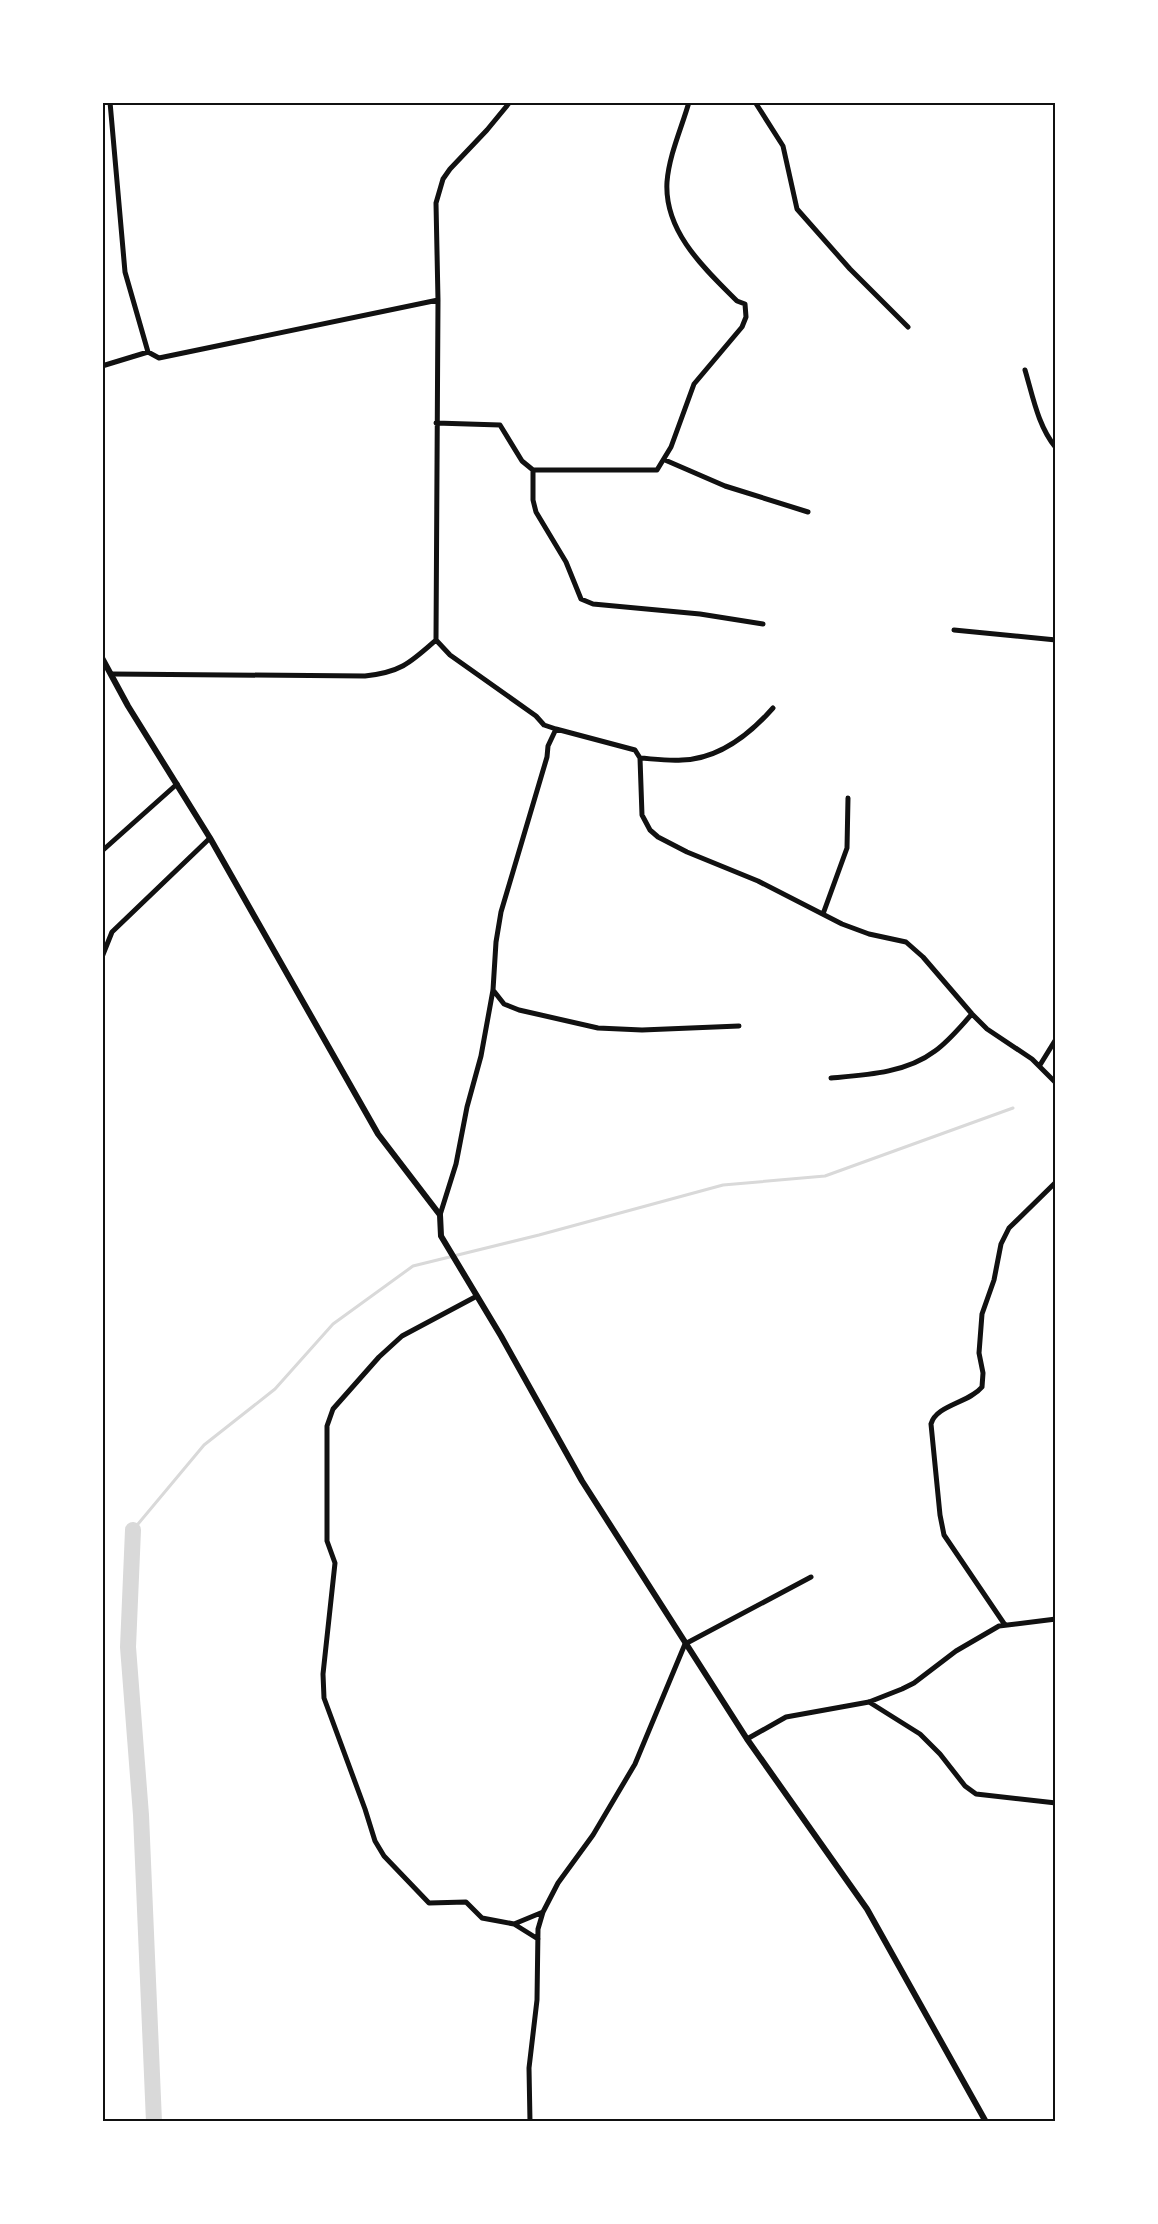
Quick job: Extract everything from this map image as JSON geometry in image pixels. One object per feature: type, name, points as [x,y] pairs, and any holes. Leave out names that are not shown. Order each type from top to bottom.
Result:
[{"type":"street","points":[[110,102],[125,272],[148,352],[159,358],[438,300]]},
{"type":"street","points":[[510,102],[450,169],[441,185],[436,203],[438,300],[436,640],[450,655],[536,716],[544,725],[635,750],[640,758],[642,815],[650,830],[658,837],[687,852],[758,881],[856,930],[906,942],[919,953],[987,1029],[1040,1065],[1056,1083]]},
{"type":"street","points":[[436,423],[500,425],[522,461],[533,470],[650,471],[657,470],[665,460],[694,384],[742,327],[747,311],[745,304],[737,301],[694,256],[669,206],[667,192],[669,169],[689,102]]},
{"type":"street","points":[[755,102],[783,146],[797,209],[850,269],[908,327]]},
{"type":"street","points":[[102,366],[148,352]]},
{"type":"street","points":[[1025,370],[1039,417],[1047,436],[1056,448]]},
{"type":"street","points":[[665,460],[725,486],[808,512]]},
{"type":"street","points":[[533,470],[533,500],[536,512],[566,562],[581,599],[593,604],[763,624]]},
{"type":"street","points":[[954,630],[1056,640]]},
{"type":"street","points":[[112,674],[376,675],[400,669],[436,640]]},
{"type":"street","points":[[102,658],[128,706],[210,838],[378,1134],[440,1215]]},
{"type":"street","points":[[640,758],[683,760],[709,754],[742,738],[773,708]]},
{"type":"street","points":[[555,729],[548,746],[547,757],[501,912],[496,942],[493,990],[480,1056],[466,1107],[456,1164],[440,1215],[441,1236],[582,1481],[685,1644],[747,1739],[867,1909],[986,2122]]},
{"type":"street","points":[[102,851],[177,784]]},
{"type":"street","points":[[823,914],[847,848],[848,798]]},
{"type":"street","points":[[102,957],[112,932],[210,838]]},
{"type":"street","points":[[493,990],[504,1004],[519,1010],[598,1028],[642,1030],[739,1026]]},
{"type":"street","points":[[831,1078],[879,1073],[924,1058],[946,1042],[972,1014]]},
{"type":"street","points":[[1040,1065],[1056,1038]]},
{"type":"street","points":[[1005,1624],[944,1535],[931,1424],[938,1412],[972,1396],[982,1387],[983,1373],[979,1353],[982,1314],[994,1280],[1004,1236],[1009,1228],[1056,1182]]},
{"type":"street","points":[[477,1296],[395,1342],[333,1409],[329,1418],[327,1541],[334,1563],[323,1674],[324,1698],[372,1833],[384,1856],[425,1901],[434,1904],[466,1902],[482,1918],[514,1924],[538,1939]]},
{"type":"street","points":[[530,2122],[529,2068],[537,2000],[538,1929],[543,1912],[558,1883],[593,1835],[635,1764],[685,1644],[811,1577]]},
{"type":"street","points":[[747,1739],[786,1717],[869,1702],[914,1683],[992,1629],[1005,1624],[1056,1619]]},
{"type":"street","points":[[869,1702],[920,1734],[940,1754],[965,1786],[976,1794],[1056,1803]]},
{"type":"street","points":[[514,1924],[543,1912]]},
{"type":"waterway","points":[[133,1530],[204,1445],[275,1389],[333,1324],[413,1266],[539,1235],[723,1185],[825,1176],[1013,1108]]},
{"type":"waterway","points":[[133,1530],[128,1647],[141,1815],[154,2122]]}]
